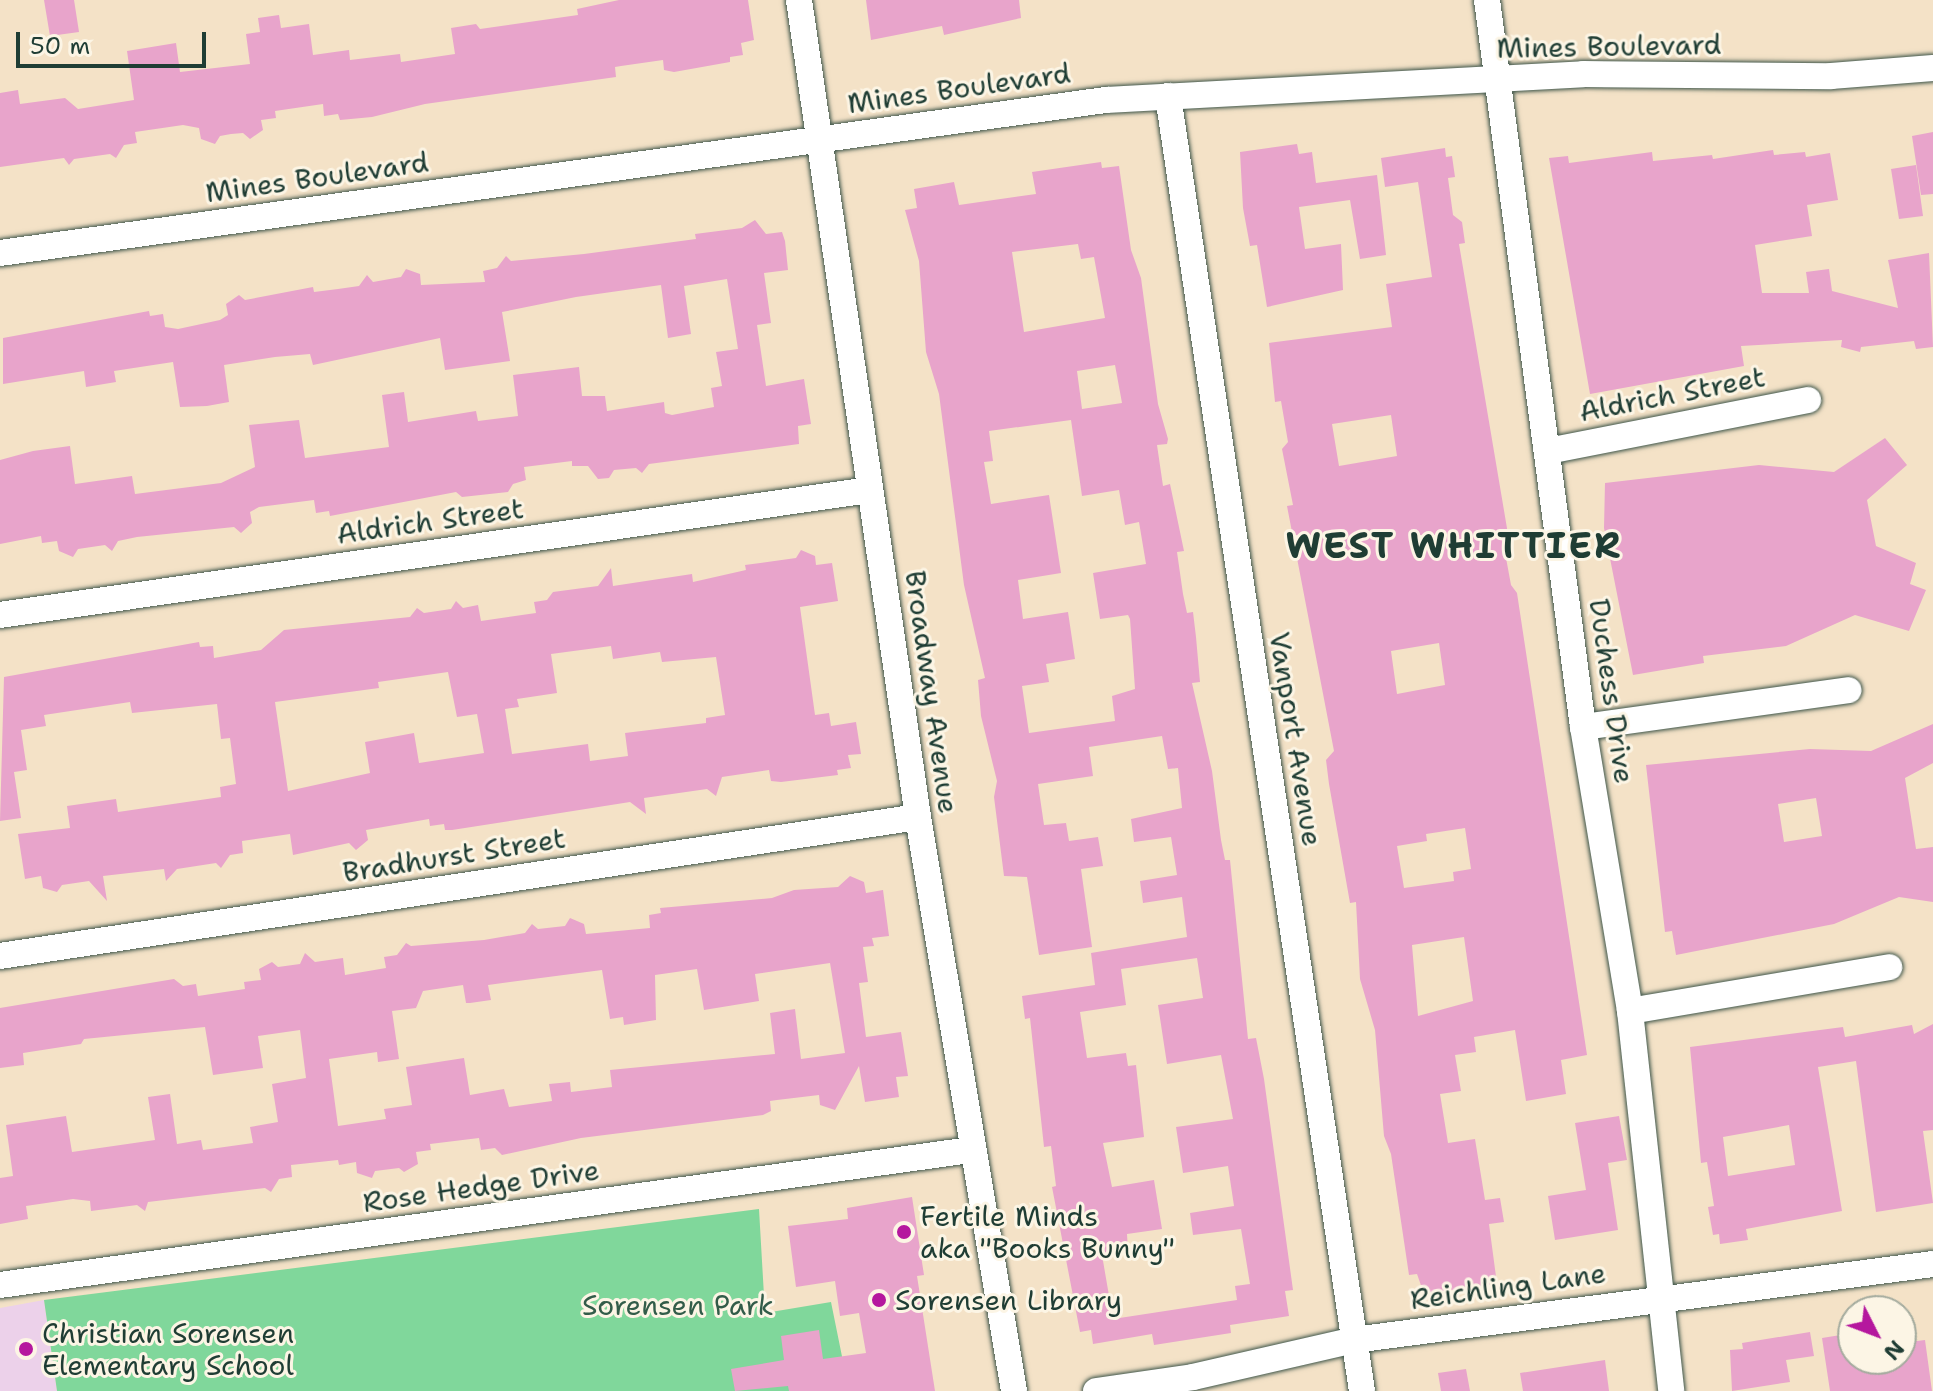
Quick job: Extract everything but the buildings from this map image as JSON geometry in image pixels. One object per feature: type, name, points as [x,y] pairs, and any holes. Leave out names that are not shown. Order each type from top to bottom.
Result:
[{"type":"street","name":"Broadway Avenue","points":[[799,0],[918,817],[971,1150],[1014,1391]]},
{"type":"street","name":"Duchess Drive","points":[[1487,0],[1501,79],[1583,727],[1630,1011],[1657,1298],[1671,1391]]},
{"type":"street","name":"Mines Boulevard","points":[[0,253],[820,139],[1168,96],[1501,79],[1831,76],[1933,68]]},
{"type":"street","name":"Vanport Avenue","points":[[1168,96],[1362,1391]]},
{"type":"street","name":"Aldrich Street","points":[[1548,451],[1808,400]]},
{"type":"street","name":"Aldrich Street","points":[[0,615],[870,490]]},
{"type":"street","points":[[1583,727],[1848,690]]},
{"type":"street","name":"Bradhurst Street","points":[[0,956],[918,817]]},
{"type":"street","points":[[1630,1011],[1889,967]]},
{"type":"street","name":"Rose Hedge Drive","points":[[0,1285],[971,1150]]},
{"type":"street","name":"Reichling Lane","points":[[1096,1391],[1193,1377],[1354,1340],[1933,1264]]},
{"type":"shaded area","name":"Christian Sorensen Elementary School","points":[[44,1300],[57,1391],[0,1391],[0,1308]]},
{"type":"green space","name":"Sorensen Park","points":[[759,1209],[765,1313],[831,1302],[849,1391],[57,1391],[44,1300]]},
{"type":"place","name":"Fertile Minds aka \"Books Bunny\"","points":[[904,1232]]},
{"type":"place","name":"Sorensen Library","points":[[879,1300]]},
{"type":"place","name":"Christian Sorensen Elementary School","points":[[26,1349]]},
{"type":"district","name":"WEST WHITTIER","points":[[1454,546]]}]
